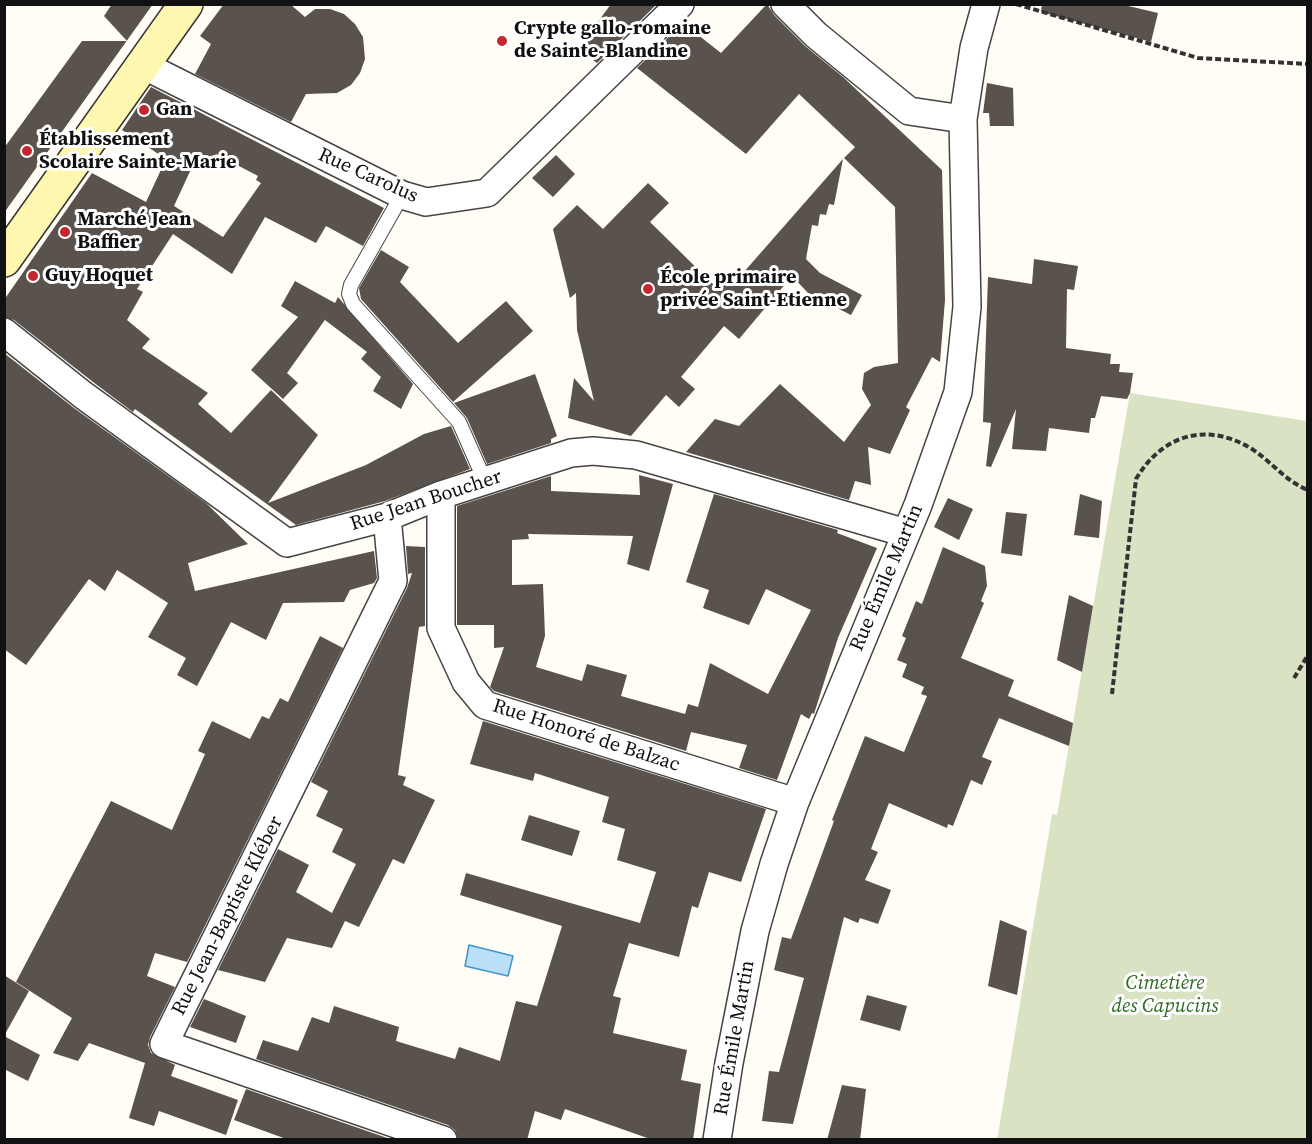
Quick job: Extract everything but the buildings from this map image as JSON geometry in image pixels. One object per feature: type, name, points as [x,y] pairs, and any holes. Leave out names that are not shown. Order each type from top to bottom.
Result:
[{"type":"main road","points":[[4,260],[186,4]]},
{"type":"street","name":"Rue Carolus","points":[[143,65],[402,195],[426,202],[487,193],[680,4]]},
{"type":"street","points":[[785,4],[816,35],[909,111],[963,119]]},
{"type":"street","name":"Rue Émile Martin","points":[[717,1140],[754,931],[795,802],[906,532],[958,392],[967,308],[963,119],[974,48],[986,4]]},
{"type":"street","name":"Rue Jean Boucher","points":[[4,332],[83,395],[287,543],[387,517],[441,495],[571,453],[593,451],[636,455],[906,532]]},
{"type":"street","name":"Rue Honoré de Balzac","points":[[441,495],[441,628],[466,682],[485,705],[795,802]]},
{"type":"street","name":"Rue Jean-Baptiste Kléber","points":[[387,517],[393,581],[164,1044],[443,1140]]},
{"type":"lane","points":[[402,195],[348,294],[353,304],[459,422],[485,482]]},
{"type":"path","points":[[1016,4],[1198,58],[1308,64]]},
{"type":"path","points":[[1112,694],[1136,479],[1148,460],[1167,443],[1194,435],[1219,436],[1251,448],[1291,484],[1308,490]]},
{"type":"path","points":[[1294,678],[1308,655]]},
{"type":"green space","name":"Cimetière des Capucins","points":[[1130,393],[1307,421],[1307,1139],[997,1140],[1052,814],[1057,815]]},
{"type":"water","points":[[469,945],[513,956],[508,976],[465,966]]},
{"type":"place","name":"Crypte gallo-romaine de Sainte-Blandine","points":[[502,41]]},
{"type":"place","name":"Gan","points":[[144,110]]},
{"type":"place","name":"Établissement Scolaire Sainte-Marie","points":[[27,151]]},
{"type":"place","name":"Marché Jean Baffier","points":[[65,232]]},
{"type":"place","name":"Guy Hoquet","points":[[33,276]]},
{"type":"place","name":"École primaire privée Saint-Etienne","points":[[648,289]]}]
